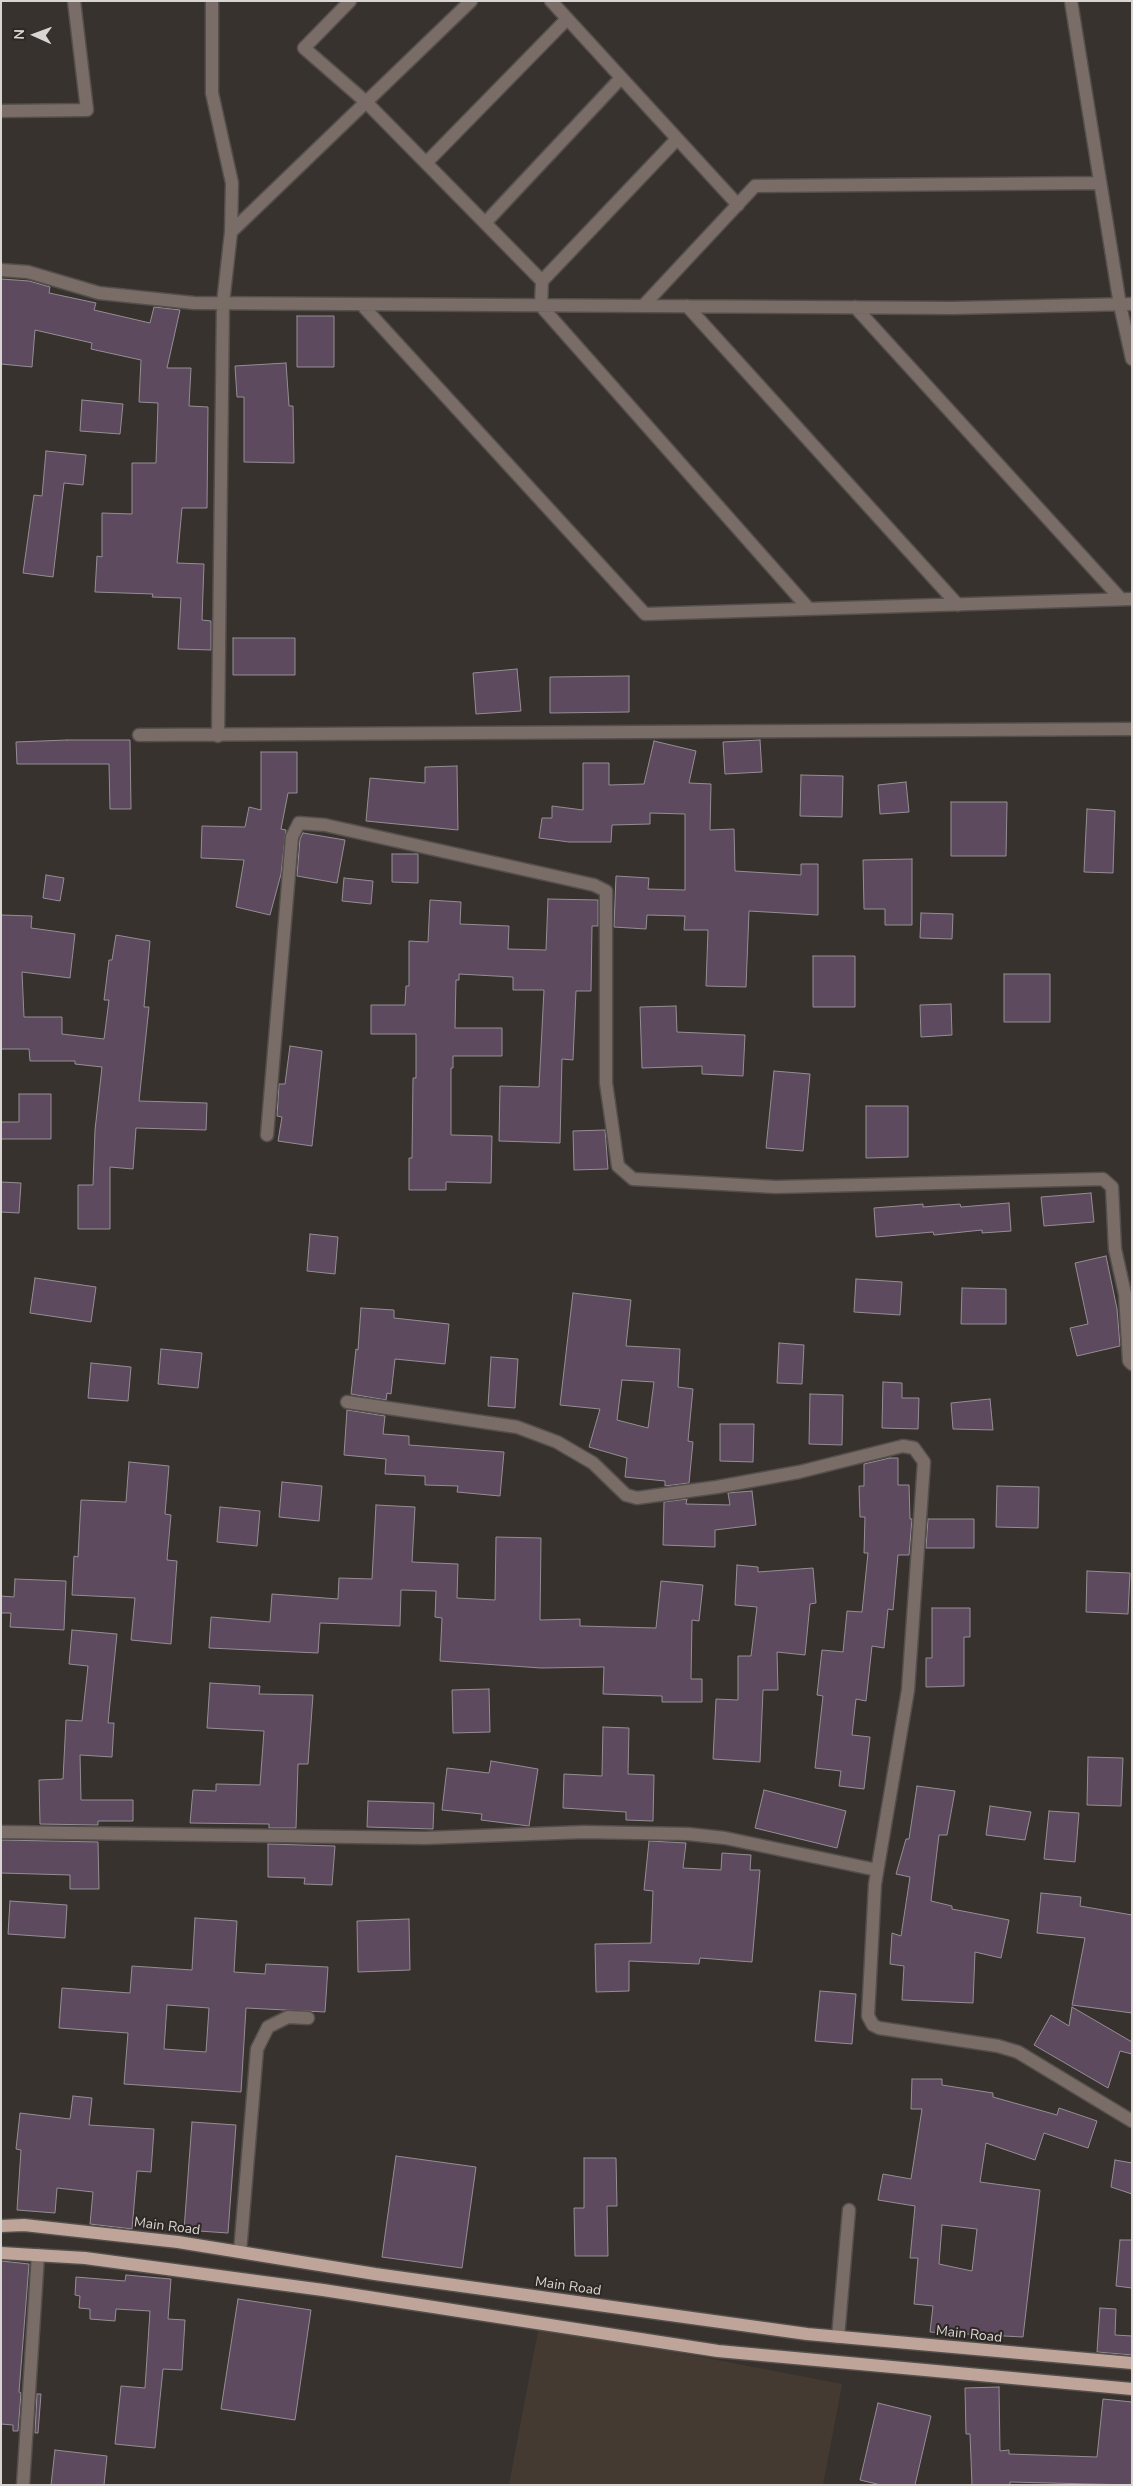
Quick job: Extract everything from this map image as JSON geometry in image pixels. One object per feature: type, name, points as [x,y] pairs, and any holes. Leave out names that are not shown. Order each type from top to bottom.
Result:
[{"type":"main road","name":"Main Road","points":[[1,2226],[24,2225],[168,2241],[633,2312],[838,2337],[1132,2363]]},
{"type":"main road","points":[[1,2253],[85,2258],[313,2289],[718,2351],[1132,2389]]},
{"type":"street","points":[[1,111],[87,110],[74,1]]},
{"type":"street","points":[[212,1],[212,93],[232,183],[231,232],[223,304],[218,736]]},
{"type":"street","points":[[350,1],[304,48],[366,102],[542,281]]},
{"type":"street","points":[[231,232],[471,1]]},
{"type":"street","points":[[551,1],[738,205]]},
{"type":"street","points":[[1071,1],[1100,183],[1126,305],[1132,359]]},
{"type":"street","points":[[426,163],[567,19]]},
{"type":"street","points":[[485,223],[621,78]]},
{"type":"street","points":[[678,139],[542,281],[541,306],[809,609]]},
{"type":"street","points":[[644,306],[755,186],[1100,183]]},
{"type":"street","points":[[1,270],[28,272],[99,293],[194,303],[223,304],[855,307],[1126,305]]},
{"type":"street","points":[[362,304],[645,614],[1127,599]]},
{"type":"street","points":[[687,306],[958,605]]},
{"type":"street","points":[[855,307],[1127,599]]},
{"type":"street","points":[[139,735],[1132,729]]},
{"type":"street","points":[[267,1135],[292,838],[300,823],[325,825],[594,884],[606,891],[606,1083],[618,1166],[633,1179],[776,1187],[1103,1179],[1112,1187],[1115,1249],[1125,1294],[1129,1361],[1132,1364]]},
{"type":"street","points":[[347,1402],[517,1427],[557,1442],[593,1463],[626,1495],[637,1498],[771,1477],[903,1446],[914,1448],[924,1462],[908,1690],[877,1870],[868,2012],[874,2025],[998,2046],[1018,2052],[1132,2121]]},
{"type":"street","points":[[1,1832],[415,1838],[584,1832],[688,1834],[726,1838],[877,1870]]},
{"type":"street","points":[[240,2252],[257,2049],[268,2027],[288,2017],[308,2018]]},
{"type":"street","points":[[838,2337],[849,2210]]},
{"type":"street","points":[[23,2485],[38,2255]]},
{"type":"shaded area","points":[[539,2326],[842,2384],[823,2485],[509,2485]]},
{"type":"building","points":[[1,279],[29,281],[50,287],[49,293],[96,303],[94,310],[150,323],[154,307],[180,310],[167,368],[191,368],[189,406],[208,407],[207,508],[182,508],[177,563],[204,564],[202,620],[211,621],[211,650],[178,649],[181,598],[152,597],[153,594],[95,592],[97,556],[102,557],[102,513],[132,514],[132,463],[156,463],[158,403],[139,402],[141,360],[91,349],[92,343],[35,330],[32,367],[1,364]]},
{"type":"building","points":[[297,316],[334,316],[334,367],[297,367]]},
{"type":"building","points":[[286,363],[289,406],[293,406],[294,463],[244,462],[244,397],[237,397],[235,366]]},
{"type":"building","points":[[82,400],[123,404],[120,434],[80,431]]},
{"type":"building","points":[[46,451],[86,455],[83,485],[64,483],[53,577],[23,573],[34,495],[42,496]]},
{"type":"building","points":[[233,638],[295,638],[295,675],[233,675]]},
{"type":"building","points":[[517,669],[521,711],[476,714],[473,673]]},
{"type":"building","points":[[629,676],[629,712],[550,713],[550,677]]},
{"type":"building","points":[[130,740],[131,809],[110,809],[109,764],[17,764],[16,742]]},
{"type":"building","points":[[760,740],[762,772],[725,774],[723,742]]},
{"type":"building","points":[[654,741],[696,751],[689,783],[711,784],[710,830],[734,829],[735,871],[801,875],[801,864],[818,864],[818,915],[749,911],[746,987],[706,986],[708,930],[684,930],[685,916],[647,915],[646,929],[614,927],[616,876],[649,878],[648,889],[685,890],[685,814],[650,813],[650,824],[612,825],[611,842],[569,842],[539,838],[542,818],[552,818],[552,806],[583,810],[583,763],[609,763],[609,785],[644,784]]},
{"type":"building","points":[[261,752],[297,752],[297,793],[288,793],[281,829],[286,830],[281,874],[270,915],[236,907],[244,860],[201,858],[202,826],[245,827],[249,807],[261,810]]},
{"type":"building","points":[[457,766],[458,830],[366,821],[370,778],[425,783],[425,767]]},
{"type":"building","points":[[801,775],[843,776],[842,817],[800,816]]},
{"type":"building","points":[[906,782],[909,812],[880,814],[878,785]]},
{"type":"building","points":[[951,802],[1007,802],[1006,856],[951,856]]},
{"type":"building","points":[[1087,809],[1115,811],[1113,873],[1084,872]]},
{"type":"building","points":[[303,833],[345,840],[337,883],[297,876],[300,839]]},
{"type":"building","points":[[392,854],[418,854],[418,883],[392,882]]},
{"type":"building","points":[[912,859],[912,925],[885,925],[885,909],[864,909],[863,860]]},
{"type":"building","points":[[46,875],[64,878],[60,901],[43,898]]},
{"type":"building","points":[[344,878],[373,881],[371,904],[342,901]]},
{"type":"building","points":[[548,899],[598,900],[598,926],[592,926],[591,991],[576,991],[573,1060],[562,1059],[560,1143],[499,1141],[500,1086],[539,1087],[544,990],[513,990],[513,977],[459,974],[459,980],[456,980],[455,1028],[502,1028],[502,1056],[453,1056],[453,1068],[451,1068],[451,1135],[492,1136],[491,1183],[446,1182],[446,1190],[409,1190],[409,1158],[412,1158],[413,1078],[416,1078],[416,1034],[371,1034],[371,1005],[405,1005],[406,986],[409,986],[409,941],[428,942],[430,900],[461,902],[460,924],[509,926],[508,949],[546,950]]},
{"type":"building","points":[[921,913],[953,914],[952,939],[920,938]]},
{"type":"building","points":[[1,915],[32,916],[31,928],[75,934],[70,978],[22,972],[24,1017],[62,1017],[62,1034],[104,1039],[109,1000],[104,1000],[109,960],[112,960],[116,935],[150,941],[144,1007],[149,1007],[139,1101],[207,1103],[206,1130],[136,1128],[133,1169],[110,1167],[110,1229],[78,1229],[78,1185],[93,1185],[95,1130],[102,1067],[75,1064],[75,1061],[30,1061],[29,1049],[1,1049]]},
{"type":"building","points":[[813,956],[855,956],[855,1007],[813,1007]]},
{"type":"building","points":[[1004,974],[1050,974],[1050,1022],[1004,1022]]},
{"type":"building","points":[[951,1004],[952,1035],[921,1037],[920,1005]]},
{"type":"building","points":[[676,1006],[677,1032],[745,1035],[743,1076],[702,1074],[702,1066],[642,1068],[640,1007]]},
{"type":"building","points":[[290,1046],[322,1051],[312,1146],[278,1141],[282,1117],[277,1116],[279,1084],[285,1084]]},
{"type":"building","points":[[774,1071],[810,1074],[803,1151],[766,1148]]},
{"type":"building","points":[[19,1094],[51,1094],[51,1139],[1,1139],[1,1122],[19,1122]]},
{"type":"building","points":[[866,1106],[908,1106],[908,1157],[866,1158]]},
{"type":"building","points":[[605,1130],[608,1169],[574,1170],[573,1131]]},
{"type":"building","points":[[1,1182],[21,1183],[19,1213],[1,1212]]},
{"type":"building","points":[[1091,1193],[1094,1222],[1044,1226],[1041,1197]]},
{"type":"building","points":[[1009,1203],[1011,1231],[982,1233],[982,1230],[934,1235],[933,1232],[876,1237],[874,1208],[923,1204],[923,1207],[960,1204],[961,1207]]},
{"type":"building","points":[[310,1234],[338,1237],[335,1274],[307,1271]]},
{"type":"building","points":[[1106,1256],[1117,1309],[1120,1346],[1077,1356],[1070,1328],[1088,1324],[1075,1263]]},
{"type":"building","points":[[35,1278],[96,1287],[91,1322],[30,1313]]},
{"type":"building","points":[[856,1279],[902,1282],[900,1315],[854,1312]]},
{"type":"building","points":[[962,1288],[1006,1289],[1006,1324],[961,1324]]},
{"type":"building","points":[[573,1293],[631,1300],[626,1346],[680,1349],[678,1387],[693,1389],[688,1441],[693,1442],[689,1483],[665,1486],[665,1481],[625,1477],[627,1458],[589,1447],[600,1409],[560,1405]],"holes":[[[622,1380],[654,1382],[648,1428],[617,1420]]]},
{"type":"building","points":[[361,1308],[394,1310],[394,1318],[449,1324],[445,1364],[395,1359],[391,1394],[387,1393],[386,1400],[351,1394],[356,1349],[358,1350]]},
{"type":"building","points":[[779,1343],[804,1345],[802,1384],[777,1383]]},
{"type":"building","points":[[161,1349],[202,1353],[198,1388],[158,1384]]},
{"type":"building","points":[[491,1357],[518,1359],[515,1408],[488,1406]]},
{"type":"building","points":[[91,1363],[131,1367],[128,1401],[88,1398]]},
{"type":"building","points":[[883,1382],[902,1383],[902,1398],[919,1398],[918,1429],[882,1428]]},
{"type":"building","points":[[810,1394],[843,1395],[842,1445],[809,1444]]},
{"type":"building","points":[[990,1399],[993,1430],[953,1429],[951,1403]]},
{"type":"building","points":[[347,1410],[385,1416],[383,1434],[409,1436],[409,1445],[504,1452],[500,1496],[457,1492],[458,1486],[425,1485],[425,1476],[385,1474],[386,1459],[344,1455]]},
{"type":"building","points":[[720,1424],[754,1424],[753,1462],[720,1461]]},
{"type":"building","points":[[898,1458],[898,1485],[909,1485],[910,1519],[912,1519],[909,1555],[898,1555],[893,1610],[888,1609],[884,1648],[872,1646],[866,1701],[856,1699],[852,1735],[870,1737],[864,1789],[839,1786],[841,1771],[815,1768],[823,1696],[817,1695],[822,1650],[843,1652],[847,1611],[862,1612],[868,1553],[864,1553],[865,1517],[860,1517],[859,1486],[864,1486],[864,1464]]},
{"type":"building","points":[[129,1462],[169,1466],[165,1514],[171,1515],[167,1560],[177,1561],[171,1644],[131,1640],[135,1598],[72,1595],[74,1556],[78,1557],[81,1500],[126,1502]]},
{"type":"building","points":[[282,1482],[322,1486],[319,1521],[279,1517]]},
{"type":"building","points":[[997,1486],[1039,1487],[1038,1528],[996,1527]]},
{"type":"building","points":[[752,1491],[756,1525],[715,1530],[715,1547],[663,1545],[664,1502],[687,1499],[686,1504],[730,1505],[728,1493]]},
{"type":"building","points":[[376,1505],[415,1507],[412,1562],[458,1564],[457,1598],[495,1600],[496,1537],[541,1538],[540,1620],[580,1619],[580,1626],[656,1628],[661,1581],[703,1585],[699,1621],[692,1620],[691,1679],[702,1679],[702,1702],[662,1702],[662,1696],[603,1694],[604,1667],[541,1668],[440,1661],[442,1618],[435,1617],[436,1591],[401,1590],[400,1626],[320,1623],[318,1653],[209,1648],[211,1617],[270,1622],[272,1594],[338,1599],[339,1578],[372,1579]]},
{"type":"building","points":[[220,1507],[260,1511],[257,1546],[217,1542]]},
{"type":"building","points":[[928,1519],[974,1519],[974,1548],[926,1548]]},
{"type":"building","points":[[737,1565],[758,1567],[758,1572],[813,1568],[816,1603],[810,1604],[805,1655],[777,1652],[778,1690],[763,1690],[760,1762],[713,1759],[716,1699],[738,1700],[738,1656],[751,1656],[757,1607],[735,1605]]},
{"type":"building","points":[[1087,1571],[1130,1573],[1128,1614],[1086,1612]]},
{"type":"building","points":[[15,1579],[66,1581],[64,1630],[10,1627],[11,1613],[1,1613],[1,1596],[14,1597]]},
{"type":"building","points":[[932,1608],[970,1608],[970,1637],[964,1637],[964,1686],[926,1687],[926,1658],[932,1658]]},
{"type":"building","points":[[72,1630],[117,1634],[108,1723],[114,1723],[112,1757],[80,1755],[81,1800],[133,1800],[133,1821],[98,1821],[98,1825],[40,1824],[39,1780],[63,1779],[66,1720],[82,1721],[88,1666],[69,1664]]},
{"type":"building","points":[[210,1683],[260,1686],[259,1694],[313,1695],[308,1764],[298,1764],[296,1828],[269,1828],[269,1824],[190,1823],[193,1790],[216,1791],[216,1784],[260,1785],[264,1731],[207,1728]]},
{"type":"building","points":[[489,1689],[490,1732],[453,1733],[452,1690]]},
{"type":"building","points":[[603,1727],[629,1728],[628,1774],[654,1775],[653,1821],[626,1820],[626,1812],[563,1808],[564,1774],[602,1776]]},
{"type":"building","points":[[1088,1757],[1123,1758],[1121,1806],[1087,1805]]},
{"type":"building","points":[[491,1761],[538,1769],[529,1826],[481,1820],[482,1814],[442,1810],[447,1768],[489,1773]]},
{"type":"building","points":[[917,1786],[955,1791],[947,1835],[939,1835],[931,1901],[952,1906],[952,1909],[1009,1920],[1001,1958],[975,1952],[973,2003],[902,2000],[904,1966],[890,1964],[892,1933],[901,1936],[910,1877],[896,1874],[906,1839],[909,1839]]},
{"type":"building","points":[[764,1790],[846,1811],[837,1848],[755,1828]]},
{"type":"building","points":[[368,1801],[434,1803],[433,1829],[367,1827]]},
{"type":"building","points":[[990,1806],[1031,1812],[1025,1840],[986,1835]]},
{"type":"building","points":[[1049,1811],[1079,1813],[1075,1862],[1044,1859]]},
{"type":"building","points":[[1,1840],[98,1842],[99,1889],[70,1889],[70,1875],[1,1873]]},
{"type":"building","points":[[649,1841],[686,1843],[683,1868],[721,1870],[722,1853],[751,1855],[750,1870],[760,1870],[752,1962],[700,1958],[699,1964],[629,1961],[629,1991],[596,1992],[595,1944],[651,1943],[653,1891],[644,1890]]},
{"type":"building","points":[[268,1844],[335,1846],[332,1885],[304,1884],[305,1878],[268,1877]]},
{"type":"building","points":[[1041,1893],[1081,1897],[1080,1906],[1132,1915],[1132,2013],[1072,2005],[1085,1938],[1037,1933]]},
{"type":"building","points":[[10,1901],[67,1905],[65,1938],[8,1934]]},
{"type":"building","points":[[195,1918],[237,1921],[234,1972],[265,1974],[266,1964],[328,1967],[325,2012],[246,2008],[241,2092],[124,2084],[128,2033],[59,2028],[62,1988],[130,1993],[132,1966],[192,1970]],"holes":[[[167,2005],[209,2008],[206,2052],[164,2049]]]},
{"type":"building","points":[[409,1919],[410,1970],[358,1972],[357,1921]]},
{"type":"building","points":[[820,1991],[856,1994],[852,2044],[815,2041]]},
{"type":"building","points":[[1072,2007],[1132,2042],[1132,2054],[1120,2051],[1108,2088],[1034,2045],[1051,2015],[1069,2026]]},
{"type":"building","points":[[912,2079],[942,2079],[942,2085],[993,2093],[993,2097],[1057,2115],[1059,2108],[1097,2121],[1088,2148],[1044,2133],[1035,2160],[986,2143],[980,2182],[1040,2190],[1023,2337],[930,2332],[933,2306],[914,2304],[918,2258],[910,2258],[915,2206],[878,2200],[883,2174],[911,2179],[922,2109],[911,2109]],"holes":[[[942,2225],[977,2229],[972,2271],[939,2264]]]},
{"type":"building","points":[[73,2096],[92,2098],[89,2125],[154,2129],[151,2172],[137,2171],[132,2229],[90,2224],[93,2192],[57,2188],[55,2213],[17,2210],[21,2150],[16,2149],[20,2113],[70,2119]]},
{"type":"building","points":[[192,2122],[236,2125],[228,2233],[184,2230]]},
{"type":"building","points":[[396,2156],[476,2167],[462,2268],[382,2257]]},
{"type":"building","points":[[584,2158],[616,2158],[617,2206],[607,2206],[608,2256],[575,2256],[574,2208],[584,2208]]},
{"type":"building","points":[[1115,2160],[1132,2163],[1132,2194],[1111,2187]]},
{"type":"building","points":[[1120,2240],[1132,2240],[1132,2288],[1116,2286]]},
{"type":"building","points":[[1,2261],[29,2264],[19,2392],[21,2393],[18,2431],[13,2431],[13,2425],[1,2424]]},
{"type":"building","points":[[126,2275],[171,2279],[168,2319],[185,2320],[182,2370],[163,2369],[155,2448],[115,2444],[121,2386],[145,2388],[150,2311],[116,2309],[115,2321],[90,2319],[90,2309],[79,2308],[80,2296],[75,2295],[76,2277],[125,2281]]},
{"type":"building","points":[[238,2299],[311,2310],[295,2420],[221,2409]]},
{"type":"building","points":[[1100,2308],[1116,2309],[1115,2335],[1132,2336],[1132,2355],[1097,2352]]},
{"type":"building","points":[[999,2387],[1000,2451],[1009,2450],[1009,2454],[1097,2457],[1103,2399],[1132,2402],[1132,2485],[1010,2482],[1010,2485],[972,2485],[970,2434],[966,2434],[965,2388]]},
{"type":"building","points":[[37,2394],[41,2394],[38,2433],[35,2433]]},
{"type":"building","points":[[878,2403],[931,2416],[915,2485],[881,2485],[860,2480]]},
{"type":"building","points":[[55,2450],[107,2456],[104,2485],[51,2485]]}]
